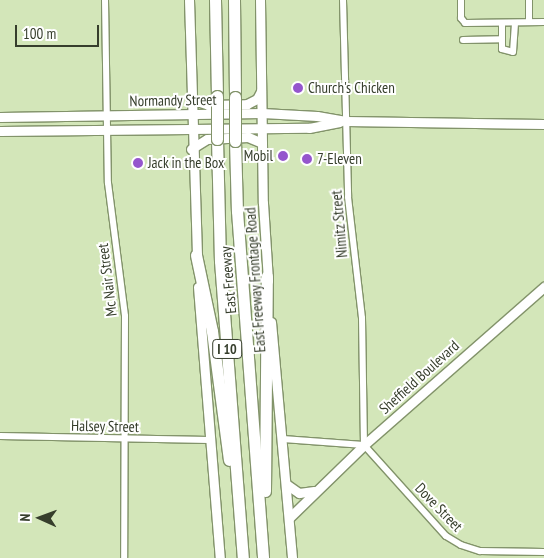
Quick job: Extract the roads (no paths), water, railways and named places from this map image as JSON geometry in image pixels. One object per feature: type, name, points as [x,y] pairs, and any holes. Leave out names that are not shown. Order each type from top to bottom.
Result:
[{"type":"highway","name":"East Freeway","points":[[215,0],[220,261],[242,558]]},
{"type":"highway","name":"East Freeway","points":[[234,0],[237,212],[263,558]]},
{"type":"highway","points":[[196,255],[212,331],[242,558]]},
{"type":"highway","points":[[263,558],[267,276]]},
{"type":"main road","points":[[189,0],[191,149],[196,255],[220,558]]},
{"type":"main road","name":"East Freeway Frontage Road","points":[[260,0],[262,143],[267,276],[283,439],[292,558]]},
{"type":"main road","points":[[191,98],[208,105],[247,104],[257,99],[262,90]]},
{"type":"main road","name":"Normandy Street","points":[[0,117],[107,117],[191,113],[262,113],[317,116],[346,121],[544,124]]},
{"type":"main road","name":"Normandy Street","points":[[0,131],[308,128],[346,121]]},
{"type":"main road","points":[[191,149],[207,139],[248,137],[262,143]]},
{"type":"main road","name":"Sheffield Boulevard","points":[[289,518],[364,445],[544,287]]},
{"type":"main road","points":[[286,484],[299,493],[315,491]]},
{"type":"street","name":"Mc Nair Street","points":[[105,0],[108,183],[125,316],[124,558]]},
{"type":"street","name":"Nimitz Street","points":[[343,0],[349,206],[362,318],[364,445]]},
{"type":"street","points":[[461,0],[461,18],[465,23],[544,22]]},
{"type":"street","points":[[528,0],[529,22]]},
{"type":"street","points":[[502,23],[503,51],[513,52],[515,23]]},
{"type":"street","points":[[463,40],[502,39]]},
{"type":"street","name":"Halsey Street","points":[[0,436],[210,440]]},
{"type":"street","points":[[283,439],[364,445]]},
{"type":"street","name":"Dove Street","points":[[364,445],[446,536],[461,546],[480,550],[544,552]]},
{"type":"place","name":"Church's Chicken","points":[[298,88]]},
{"type":"place","name":"Mobil","points":[[283,156]]},
{"type":"place","name":"7-Eleven","points":[[307,159]]},
{"type":"place","name":"Jack in the Box","points":[[138,163]]}]
